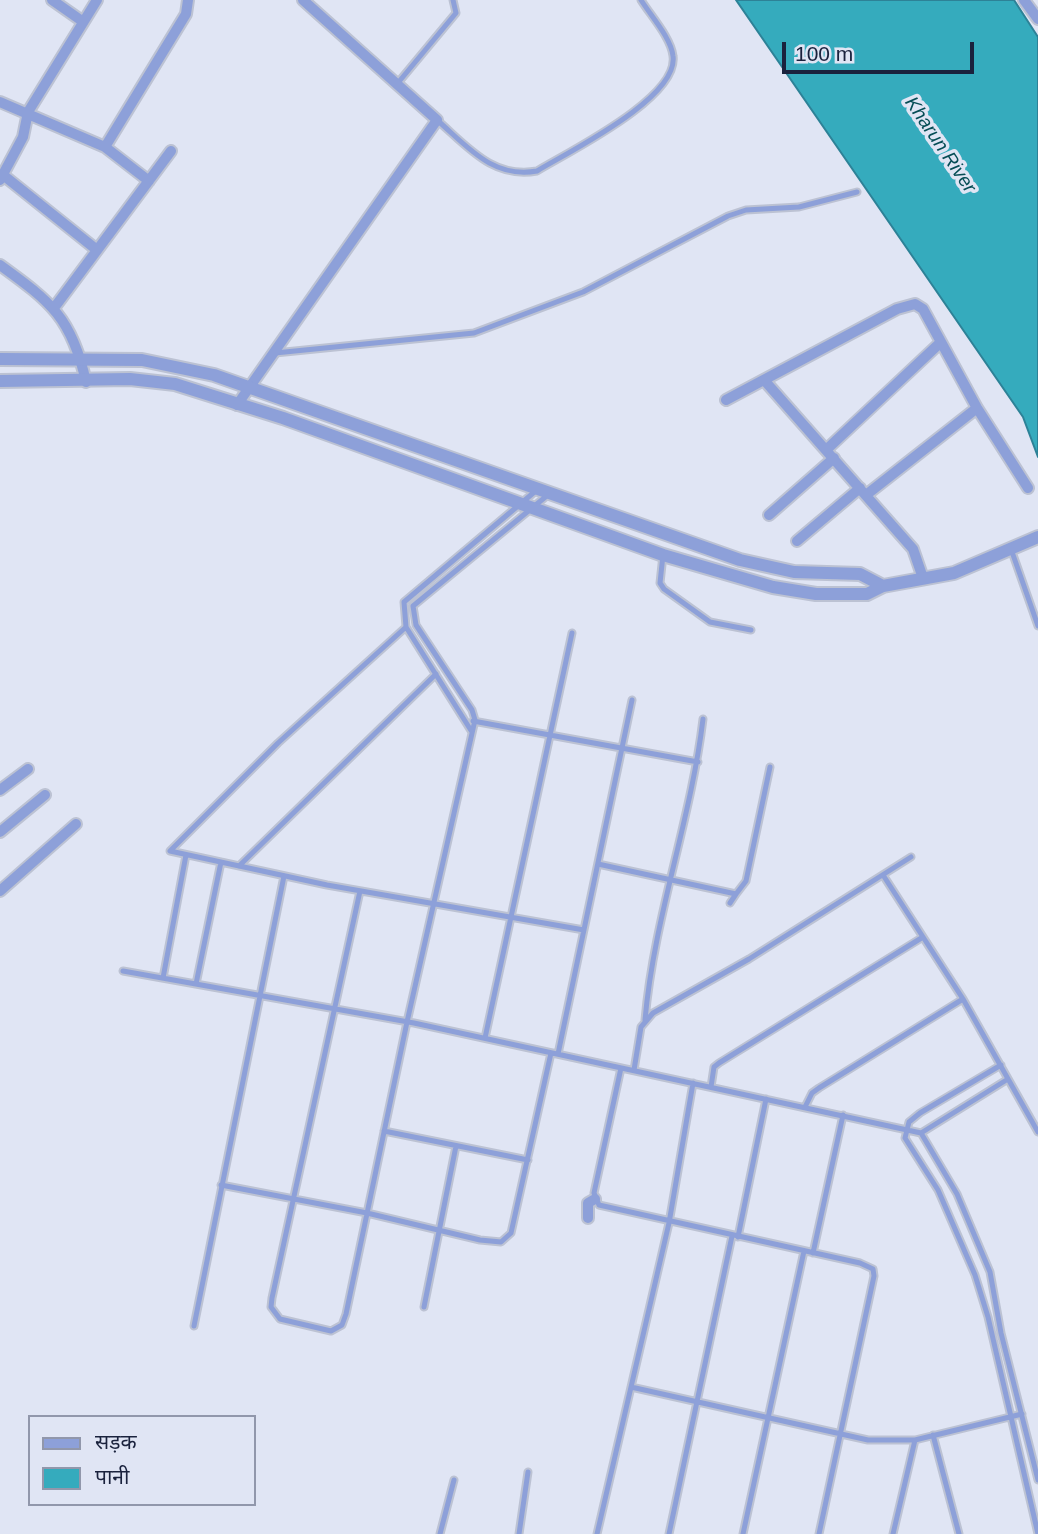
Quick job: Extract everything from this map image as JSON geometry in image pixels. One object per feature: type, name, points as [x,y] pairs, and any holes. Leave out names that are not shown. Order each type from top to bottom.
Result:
[{"type":"street","points":[[52,0],[82,21]]},
{"type":"street","points":[[97,0],[28,112],[23,137],[1,177],[97,250]]},
{"type":"street","points":[[105,148],[186,14],[188,0]]},
{"type":"street","points":[[1024,0],[1038,19]]},
{"type":"street","points":[[237,405],[437,120],[308,2]]},
{"type":"street","points":[[0,102],[105,148],[149,181]]},
{"type":"street","points":[[54,308],[171,152]]},
{"type":"street","points":[[0,264],[54,308],[68,326],[81,359],[86,382]]},
{"type":"street","points":[[726,400],[908,304],[915,304],[923,309],[977,408],[1028,488]]},
{"type":"street","points":[[769,515],[941,342]]},
{"type":"street","points":[[0,359],[142,360],[214,375],[740,559],[794,572],[860,574],[884,586]]},
{"type":"street","points":[[0,382],[130,379],[175,384],[283,418],[663,555],[773,587],[816,594],[867,594],[884,586],[954,572],[1038,537]]},
{"type":"street","points":[[764,380],[913,549],[923,578]]},
{"type":"street","points":[[797,541],[977,408]]},
{"type":"street","points":[[773,587],[776,568]]},
{"type":"street","points":[[0,790],[28,769]]},
{"type":"street","points":[[0,832],[45,795]]},
{"type":"street","points":[[0,891],[76,824]]},
{"type":"street","points":[[588,1218],[588,1203],[595,1199]]},
{"type":"lane","points":[[397,84],[456,13],[453,0]]},
{"type":"lane","points":[[437,120],[503,172],[521,174],[537,171],[646,103],[663,85],[671,70],[673,52],[641,0]]},
{"type":"lane","points":[[272,354],[474,333],[583,292],[728,216],[746,210],[799,207],[857,192]]},
{"type":"lane","points":[[360,891],[271,1307],[280,1319],[331,1331],[342,1325],[346,1314],[407,1022],[475,720],[472,710],[415,625],[413,606],[545,490]]},
{"type":"lane","points":[[472,732],[406,627],[402,610],[408,596],[545,490]]},
{"type":"lane","points":[[1011,549],[1038,626]]},
{"type":"lane","points":[[663,555],[660,583],[664,589],[710,622],[751,630]]},
{"type":"lane","points":[[406,627],[278,743],[170,851],[360,891],[584,930]]},
{"type":"lane","points":[[485,1038],[572,633]]},
{"type":"lane","points":[[239,866],[436,674]]},
{"type":"lane","points":[[221,1185],[292,1201],[368,1213],[491,1242],[506,1239],[511,1233],[584,930],[632,701]]},
{"type":"lane","points":[[634,1070],[638,1036],[645,1020],[654,952],[698,762],[704,719]]},
{"type":"lane","points":[[466,720],[551,733],[698,762]]},
{"type":"lane","points":[[730,903],[746,881],[770,767]]},
{"type":"lane","points":[[163,978],[186,855]]},
{"type":"lane","points":[[645,1020],[911,857]]},
{"type":"lane","points":[[196,984],[221,862]]},
{"type":"lane","points":[[598,864],[736,894]]},
{"type":"lane","points":[[883,875],[963,999],[1038,1132]]},
{"type":"lane","points":[[194,1326],[284,876]]},
{"type":"lane","points":[[711,1087],[714,1067],[719,1063],[923,937]]},
{"type":"lane","points":[[123,971],[407,1022],[921,1133],[957,1194],[990,1272],[1000,1333],[1038,1480]]},
{"type":"lane","points":[[806,1107],[811,1093],[963,999]]},
{"type":"lane","points":[[906,1129],[920,1113],[1000,1065]]},
{"type":"lane","points":[[621,1068],[595,1199],[605,1209],[867,1265],[874,1276],[818,1534]]},
{"type":"lane","points":[[921,1133],[1008,1079]]},
{"type":"lane","points":[[597,1534],[669,1223],[693,1083]]},
{"type":"lane","points":[[668,1534],[766,1099]]},
{"type":"lane","points":[[813,1253],[843,1115]]},
{"type":"lane","points":[[906,1129],[910,1147],[938,1190],[975,1275],[988,1317],[1038,1534]]},
{"type":"lane","points":[[384,1131],[527,1160]]},
{"type":"lane","points":[[424,1307],[456,1146]]},
{"type":"lane","points":[[743,1534],[804,1251]]},
{"type":"lane","points":[[631,1387],[768,1420],[868,1440],[915,1440],[1022,1414]]},
{"type":"lane","points":[[933,1436],[959,1534]]},
{"type":"lane","points":[[894,1534],[915,1440]]},
{"type":"lane","points":[[519,1534],[528,1472]]},
{"type":"lane","points":[[440,1534],[454,1480]]},
{"type":"water","name":"Kharun River","points":[[736,0],[1014,0],[1038,37],[1038,457],[1023,417]]}]
